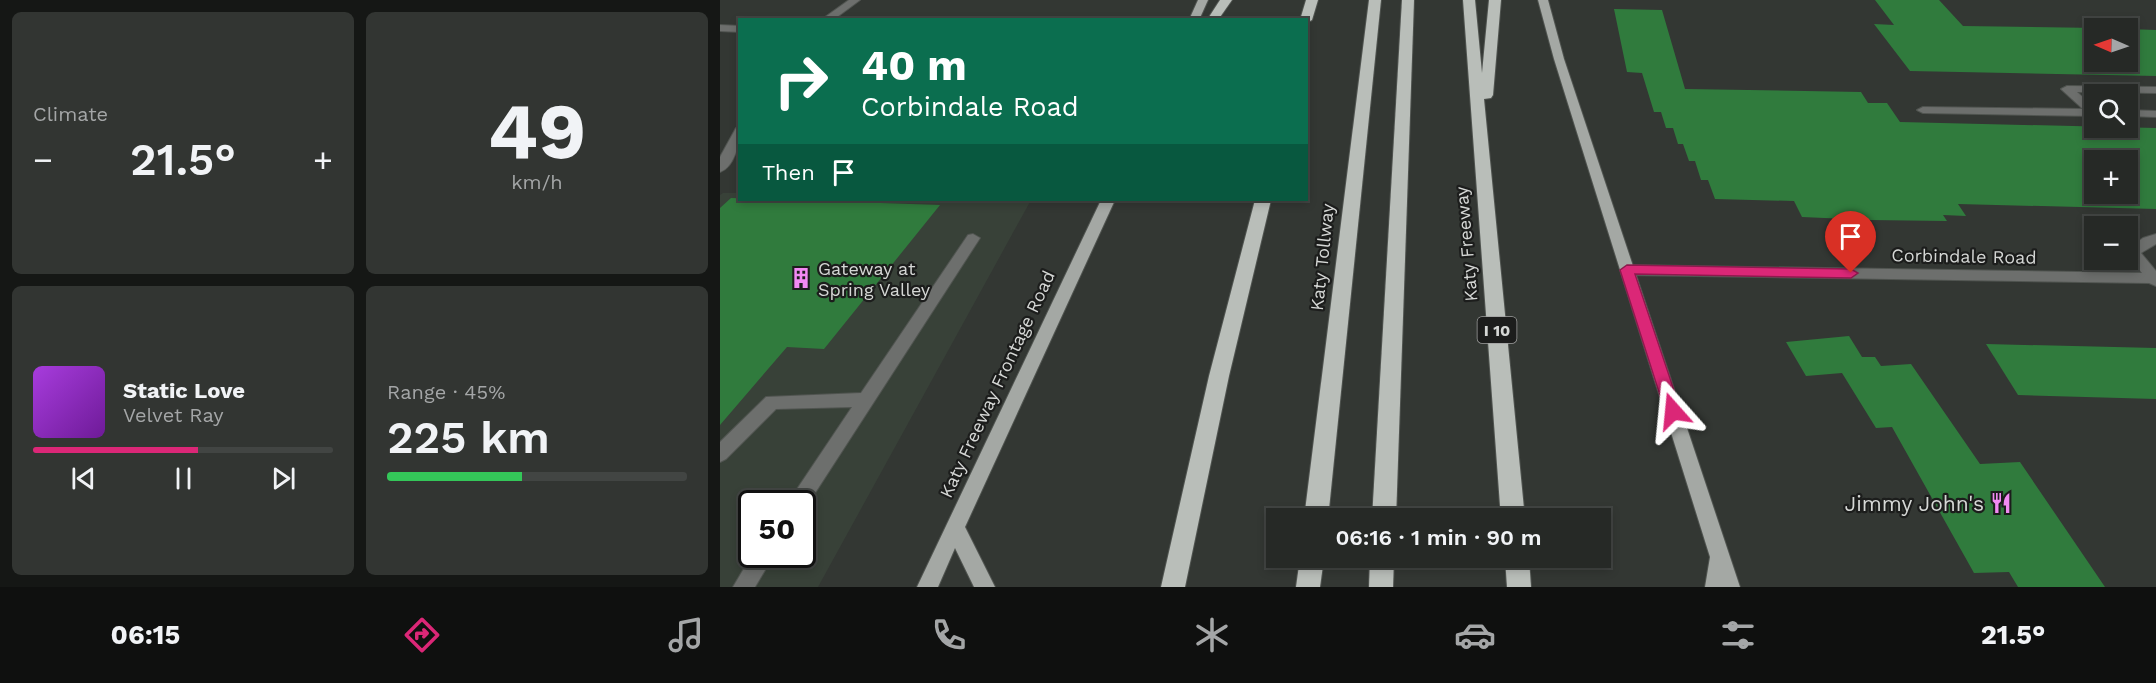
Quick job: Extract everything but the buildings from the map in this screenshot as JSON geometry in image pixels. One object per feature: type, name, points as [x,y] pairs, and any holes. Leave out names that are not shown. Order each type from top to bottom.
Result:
[{"type":"highway","points":[[1213,18],[1226,0]]},
{"type":"highway","points":[[1306,18],[1311,0]]},
{"type":"highway","name":"Katy Tollway","points":[[1317,508],[1375,0]]},
{"type":"highway","points":[[1385,508],[1408,0]]},
{"type":"highway","name":"Katy Freeway","points":[[1469,0],[1512,508]]},
{"type":"highway","points":[[1481,142],[1495,0]]},
{"type":"highway","points":[[1173,587],[1219,376],[1263,201]]},
{"type":"highway","points":[[1308,587],[1311,568]]},
{"type":"highway","points":[[1381,587],[1382,568]]},
{"type":"highway","points":[[1518,568],[1519,587]]},
{"type":"main road","points":[[1195,18],[1203,0]]},
{"type":"main road","points":[[1543,0],[1559,59],[1730,587]]},
{"type":"main road","name":"Katy Freeway Frontage Road","points":[[927,587],[1108,201]]},
{"type":"main road","points":[[955,528],[985,587]]},
{"type":"main road","points":[[1715,587],[1719,554]]},
{"type":"street","points":[[829,18],[855,0]]},
{"type":"street","points":[[720,28],[738,29]]},
{"type":"street","points":[[2084,89],[2067,89],[2084,105]]},
{"type":"street","points":[[2138,90],[2156,90]]},
{"type":"street","points":[[1923,110],[2084,113]]},
{"type":"street","points":[[2138,113],[2156,114]]},
{"type":"street","points":[[738,135],[722,167],[738,166]]},
{"type":"street","points":[[806,490],[973,238]]},
{"type":"street","points":[[2155,279],[2133,252],[2148,241],[2156,239]]},
{"type":"street","name":"Corbindale Road","points":[[1627,270],[2155,279]]},
{"type":"street","points":[[720,454],[772,402],[866,400]]},
{"type":"street","points":[[743,587],[755,568]]},
{"type":"shaded area","points":[[738,193],[738,201],[1030,201],[818,587],[720,587],[720,195]]},
{"type":"place","name":"Gateway at Spring Valley","points":[[801,278]]},
{"type":"place","name":"Jimmy John's","points":[[2001,503]]},
{"type":"route","points":[[1673,411],[1627,270],[1851,273]]}]
